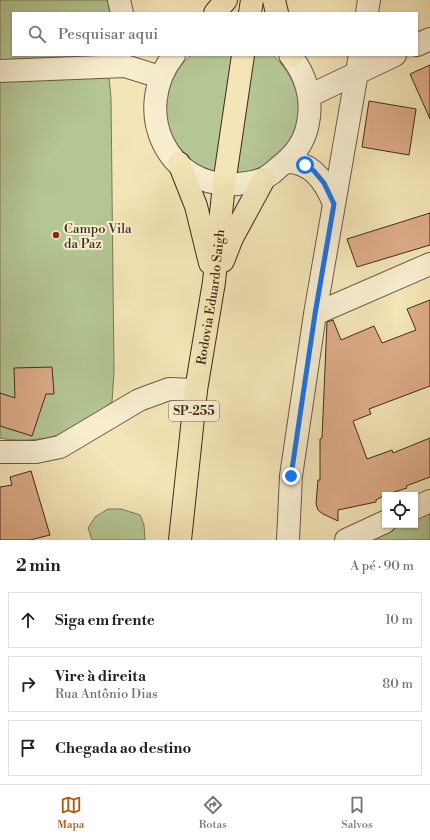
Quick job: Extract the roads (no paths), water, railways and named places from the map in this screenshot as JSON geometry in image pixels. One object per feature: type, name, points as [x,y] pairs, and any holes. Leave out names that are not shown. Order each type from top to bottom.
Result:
[{"type":"highway","points":[[215,12],[226,0]]},
{"type":"highway","points":[[250,12],[252,0]]},
{"type":"highway","points":[[274,0],[277,12]]},
{"type":"highway","name":"Rodovia Eduardo Saigh","points":[[180,540],[196,390],[214,282],[224,184],[243,56]]},
{"type":"highway","points":[[179,163],[196,206],[214,282]]},
{"type":"highway","points":[[214,282],[232,238],[264,179]]},
{"type":"street","points":[[119,0],[122,12]]},
{"type":"street","points":[[367,12],[369,0]]},
{"type":"street","points":[[418,44],[430,38]]},
{"type":"street","points":[[173,56],[160,76],[154,99],[156,123],[164,145],[179,163],[197,177],[224,184],[247,183],[264,179],[286,162],[300,146],[307,130],[310,113],[309,96],[303,75],[291,56]]},
{"type":"street","points":[[309,96],[358,64],[391,56]]},
{"type":"street","points":[[0,71],[125,61],[160,76]]},
{"type":"street","points":[[288,540],[291,476],[315,314],[358,64]]},
{"type":"street","points":[[286,162],[296,162],[314,171],[329,190],[334,204]]},
{"type":"street","points":[[315,314],[430,264]]},
{"type":"street","points":[[0,452],[36,452],[60,447],[139,400],[169,390],[196,390]]},
{"type":"street","points":[[418,507],[430,501]]},
{"type":"street","points":[[346,540],[382,523]]},
{"type":"place","name":"Campo Vila da Paz","points":[[56,235]]}]
